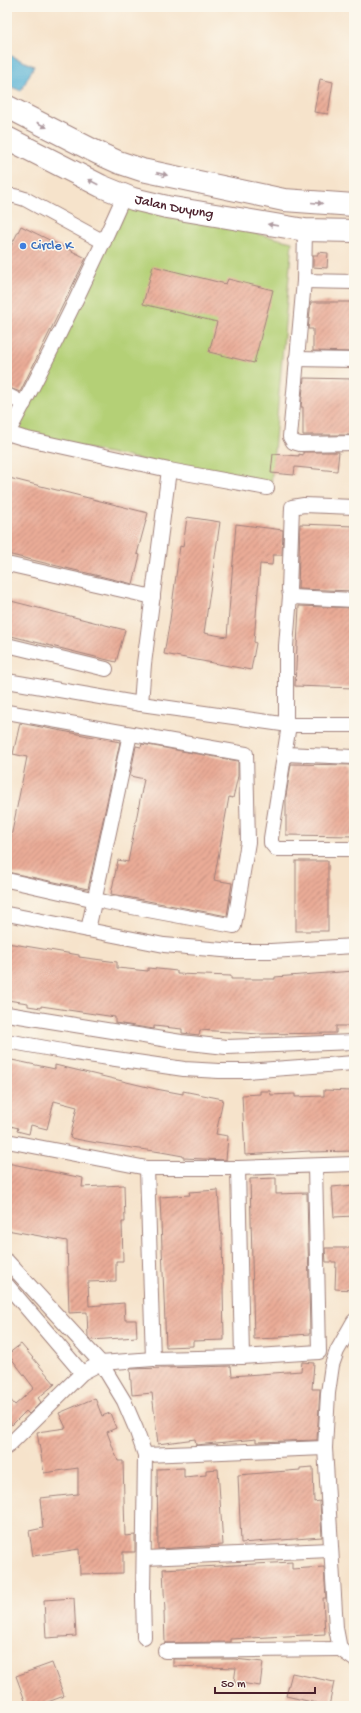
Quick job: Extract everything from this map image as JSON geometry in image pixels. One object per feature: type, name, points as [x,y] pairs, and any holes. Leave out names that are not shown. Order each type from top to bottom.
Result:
[{"type":"highway","name":"Jalan Duyung","points":[[7,112],[98,153],[137,168],[284,200],[354,205]]},
{"type":"highway","name":"Jalan Duyung","points":[[7,138],[124,196],[167,207],[306,230],[354,231]]},
{"type":"street","points":[[7,198],[10,196],[16,196],[25,199],[104,242]]},
{"type":"street","points":[[124,196],[104,242],[24,404],[7,434],[169,470],[267,488]]},
{"type":"street","points":[[306,230],[304,281],[290,437],[292,440],[300,444],[354,443]]},
{"type":"street","points":[[304,281],[354,282]]},
{"type":"street","points":[[296,359],[354,360]]},
{"type":"street","points":[[7,396],[24,404]]},
{"type":"street","points":[[140,704],[152,597],[169,470]]},
{"type":"street","points":[[354,507],[304,505],[292,507],[290,596],[286,646],[288,725],[285,754],[271,838],[273,846],[282,850],[354,849]]},
{"type":"street","points":[[7,564],[152,597]]},
{"type":"street","points":[[290,596],[294,598],[354,600]]},
{"type":"street","points":[[7,645],[106,669]]},
{"type":"street","points":[[7,681],[140,704],[288,725],[354,725]]},
{"type":"street","points":[[7,712],[246,754],[248,842],[234,926],[94,900],[7,880]]},
{"type":"street","points":[[88,930],[130,734]]},
{"type":"street","points":[[285,754],[354,757]]},
{"type":"street","points":[[7,914],[164,945],[234,951],[271,951],[354,946]]},
{"type":"street","points":[[7,1014],[181,1042],[226,1047],[354,1042]]},
{"type":"street","points":[[7,1041],[68,1052],[184,1069],[247,1071],[354,1063]]},
{"type":"street","points":[[7,1141],[147,1168],[238,1168],[354,1164]]},
{"type":"street","points":[[7,1447],[82,1373],[101,1363],[153,1359],[242,1357],[318,1352],[315,1166]]},
{"type":"street","points":[[147,1168],[153,1359]]},
{"type":"street","points":[[238,1168],[242,1357]]},
{"type":"street","points":[[7,1261],[101,1363],[124,1401],[136,1429],[145,1455],[143,1596],[144,1637]]},
{"type":"street","points":[[7,1285],[82,1373]]},
{"type":"street","points":[[340,1649],[336,1628],[330,1550],[325,1448],[328,1393],[332,1365],[337,1351],[354,1321]]},
{"type":"street","points":[[145,1455],[325,1448]]},
{"type":"street","points":[[144,1558],[330,1550]]},
{"type":"street","points":[[165,1651],[340,1649],[354,1659]]},
{"type":"green space","points":[[125,199],[141,206],[292,242],[271,486],[11,433]]},
{"type":"water","points":[[7,54],[34,66],[21,91],[7,85]]},
{"type":"building","points":[[320,79],[333,82],[328,114],[314,112]]},
{"type":"building","points":[[21,226],[86,258],[20,392],[7,387],[7,254]]},
{"type":"building","points":[[318,252],[328,253],[327,268],[313,267],[313,255],[318,255]]},
{"type":"building","points":[[153,266],[226,284],[228,279],[273,290],[254,363],[209,352],[217,322],[143,304]]},
{"type":"building","points":[[311,302],[354,302],[354,352],[313,351],[313,329],[308,329]]},
{"type":"building","points":[[304,378],[354,379],[354,435],[303,435],[303,407],[301,407]]},
{"type":"building","points":[[303,452],[339,452],[337,471],[295,467],[294,475],[271,473],[273,454],[299,456],[299,454],[303,455]]},
{"type":"building","points":[[9,478],[148,513],[137,554],[140,555],[133,584],[7,554],[7,486]]},
{"type":"building","points":[[187,517],[220,522],[204,633],[227,637],[236,524],[283,530],[282,555],[273,555],[272,565],[260,564],[254,642],[256,643],[251,670],[164,654],[180,546],[183,547]]},
{"type":"building","points":[[300,524],[354,526],[354,591],[298,589]]},
{"type":"building","points":[[7,600],[125,630],[116,662],[7,635]]},
{"type":"building","points":[[299,606],[354,608],[354,688],[295,686]]},
{"type":"building","points":[[20,723],[120,742],[88,889],[7,872],[7,841],[10,842],[27,757],[13,754]]},
{"type":"building","points":[[142,744],[238,761],[238,776],[233,798],[229,797],[214,880],[232,883],[227,916],[111,894],[118,860],[128,862],[144,779],[130,776],[136,746],[141,747]]},
{"type":"building","points":[[291,764],[354,765],[354,836],[286,835],[286,796]]},
{"type":"building","points":[[296,861],[328,861],[328,931],[296,931]]},
{"type":"building","points":[[7,943],[79,955],[79,957],[117,962],[117,968],[148,971],[148,968],[177,971],[177,974],[231,976],[231,979],[275,979],[275,977],[354,971],[354,1026],[336,1026],[336,1033],[259,1034],[200,1030],[199,1035],[182,1033],[182,1029],[154,1026],[154,1029],[115,1023],[115,1017],[41,1006],[41,1008],[28,1006],[28,1003],[7,1000]]},
{"type":"building","points":[[7,1059],[55,1069],[55,1065],[156,1089],[183,1094],[183,1091],[223,1099],[216,1134],[228,1136],[226,1160],[183,1158],[183,1156],[161,1152],[70,1138],[77,1107],[54,1101],[47,1129],[31,1125],[29,1134],[17,1131],[18,1128],[7,1125],[7,1105],[10,1090],[7,1089]]},
{"type":"building","points":[[324,1090],[352,1091],[354,1151],[310,1151],[245,1155],[242,1095],[260,1094],[260,1091],[270,1091],[271,1095],[295,1094],[295,1097],[324,1096]]},
{"type":"building","points":[[7,1163],[83,1178],[82,1187],[124,1185],[125,1222],[122,1222],[123,1261],[116,1261],[116,1281],[88,1282],[89,1306],[124,1303],[125,1320],[136,1320],[137,1337],[91,1340],[88,1337],[87,1312],[69,1313],[67,1241],[7,1230]]},
{"type":"building","points":[[276,1178],[276,1194],[307,1193],[310,1334],[280,1336],[280,1338],[254,1339],[250,1179]]},
{"type":"building","points":[[354,1185],[354,1216],[334,1217],[332,1187]]},
{"type":"building","points":[[218,1190],[222,1234],[224,1340],[193,1341],[193,1346],[166,1347],[160,1197],[190,1195],[189,1192]]},
{"type":"building","points":[[325,1248],[353,1248],[354,1290],[335,1289],[336,1262],[326,1262]]},
{"type":"building","points":[[21,1344],[55,1384],[38,1398],[41,1402],[29,1414],[26,1411],[12,1425],[7,1419],[7,1396],[15,1405],[34,1388],[8,1354]]},
{"type":"building","points":[[302,1362],[314,1363],[312,1389],[320,1389],[317,1440],[256,1442],[256,1439],[196,1445],[195,1439],[158,1444],[152,1393],[132,1395],[130,1369],[231,1366],[232,1376],[301,1371]]},
{"type":"building","points":[[95,1398],[102,1416],[110,1413],[116,1428],[107,1432],[118,1461],[123,1461],[125,1536],[135,1535],[135,1552],[123,1552],[123,1573],[80,1574],[79,1549],[33,1556],[29,1531],[43,1528],[40,1498],[78,1494],[78,1468],[44,1473],[37,1432],[66,1428],[59,1413]]},
{"type":"building","points":[[313,1467],[314,1502],[320,1501],[322,1537],[241,1543],[238,1475],[300,1470],[300,1468]]},
{"type":"building","points":[[184,1468],[184,1477],[206,1475],[206,1470],[218,1469],[223,1545],[158,1549],[157,1469]]},
{"type":"building","points":[[292,1562],[292,1569],[324,1567],[326,1598],[323,1598],[325,1634],[230,1639],[230,1642],[165,1643],[163,1569]]},
{"type":"building","points":[[74,1598],[76,1636],[46,1638],[44,1600]]},
{"type":"building","points":[[173,1659],[234,1659],[263,1662],[260,1686],[234,1682],[236,1668],[173,1666]]},
{"type":"building","points":[[52,1663],[64,1696],[37,1706],[27,1706],[16,1676]]},
{"type":"building","points":[[292,1673],[334,1682],[329,1706],[286,1696]]},
{"type":"place","name":"Circle K","points":[[23,246]]}]
